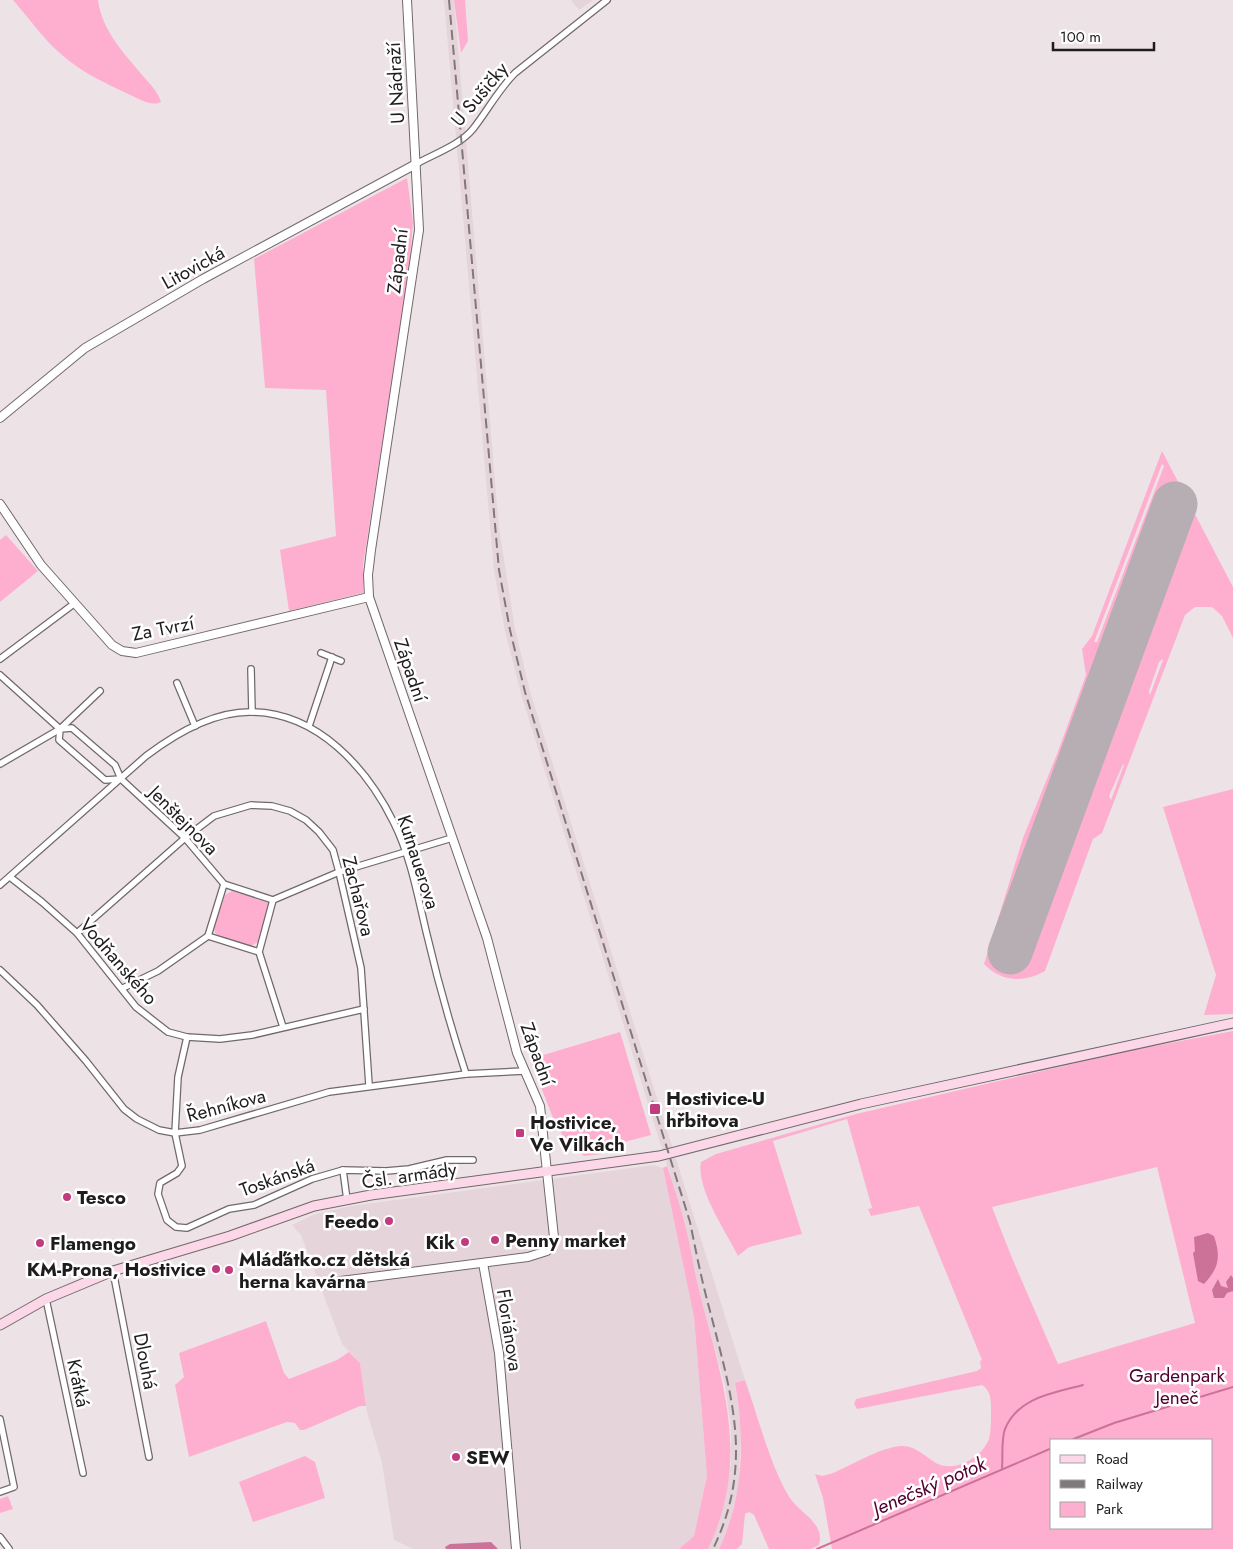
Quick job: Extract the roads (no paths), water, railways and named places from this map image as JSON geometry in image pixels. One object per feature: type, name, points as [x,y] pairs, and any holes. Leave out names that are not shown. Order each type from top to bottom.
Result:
[{"type":"main road","name":"Čsl. armády","points":[[0,1325],[46,1300],[113,1271],[230,1236],[294,1211],[347,1200],[660,1156],[839,1110],[980,1077],[1233,1023]]},
{"type":"street","name":"U Nádraží","points":[[407,0],[416,164]]},
{"type":"street","name":"U Sušičky","points":[[416,164],[461,140],[472,130],[503,85],[607,0]]},
{"type":"street","name":"Litovická","points":[[1,414],[85,348],[203,279],[416,164]]},
{"type":"street","name":"Západní","points":[[416,164],[419,230],[371,550],[368,575],[369,597],[487,938],[517,1053],[540,1106],[546,1171]]},
{"type":"street","name":"Za Tvrzí","points":[[0,504],[41,565],[112,645],[122,652],[136,653],[369,597]]},
{"type":"street","points":[[0,659],[75,604]]},
{"type":"street","points":[[321,653],[341,661]]},
{"type":"street","points":[[309,726],[332,657]]},
{"type":"street","points":[[251,669],[252,712]]},
{"type":"street","name":"Jenštejnova","points":[[0,675],[60,729],[72,728],[115,766],[121,779],[185,838],[224,884]]},
{"type":"street","points":[[177,683],[195,726]]},
{"type":"street","points":[[0,764],[60,729],[100,691]]},
{"type":"street","name":"Kutnauerova","points":[[0,886],[170,738],[195,726],[226,715],[252,712],[284,717],[309,726],[347,756],[373,787],[394,824],[405,854],[443,1000],[466,1074]]},
{"type":"street","name":"Jenštejnova","points":[[60,729],[59,740],[105,780],[121,779]]},
{"type":"street","name":"Zachařova","points":[[77,933],[185,838],[220,814],[251,806],[272,806],[290,811],[306,820],[319,832],[333,850],[362,968],[369,1085]]},
{"type":"street","points":[[123,988],[158,971],[208,936],[224,884],[273,900],[339,872],[405,854],[452,838]]},
{"type":"street","name":"Vodňanského","points":[[10,877],[77,933],[123,988],[136,1007],[168,1032],[187,1037],[220,1039],[252,1035],[364,1009]]},
{"type":"street","points":[[273,900],[259,952],[283,1027]]},
{"type":"street","points":[[208,936],[259,952]]},
{"type":"street","name":"Řehníkova","points":[[0,970],[37,1005],[86,1061],[124,1110],[136,1119],[159,1130],[175,1133],[200,1130],[329,1092],[369,1085],[466,1074],[525,1071]]},
{"type":"street","points":[[175,1133],[178,1076],[187,1037]]},
{"type":"street","name":"Toskánská","points":[[175,1133],[182,1166],[177,1173],[160,1184],[158,1194],[167,1220],[176,1227],[187,1228],[228,1209],[254,1205],[312,1179],[343,1170],[386,1171],[409,1169],[448,1160],[473,1160]]},
{"type":"street","points":[[343,1170],[347,1200]]},
{"type":"street","points":[[325,1283],[528,1257],[547,1251],[554,1237],[546,1171]]},
{"type":"street","name":"Floriánova","points":[[483,1263],[499,1354],[516,1549]]},
{"type":"street","name":"Dlouhá","points":[[113,1271],[149,1456]]},
{"type":"street","name":"Krátká","points":[[46,1300],[83,1473]]},
{"type":"street","points":[[0,1419],[14,1487],[0,1492]]},
{"type":"street","points":[[0,1537],[9,1549]]},
{"type":"waterway","points":[[1002,1468],[1004,1433],[1011,1418],[1028,1403],[1038,1398],[1083,1385]]},
{"type":"waterway","name":"Jenečský potok","points":[[1074,1439],[1114,1423],[1233,1387]]},
{"type":"waterway","name":"Jenečský potok","points":[[817,1549],[1050,1449]]},
{"type":"railway","points":[[449,0],[499,570],[510,630],[525,692],[690,1222],[704,1289],[726,1373],[735,1430],[736,1459],[733,1488],[726,1518],[713,1549]]},
{"type":"place","name":"Hostivice-U hřbitova","points":[[655,1109]]},
{"type":"place","name":"Hostivice, Ve Vilkách","points":[[520,1133]]},
{"type":"place","name":"Tesco","points":[[67,1197]]},
{"type":"place","name":"Feedo","points":[[389,1221]]},
{"type":"place","name":"Penny market","points":[[495,1240]]},
{"type":"place","name":"Kik","points":[[465,1242]]},
{"type":"place","name":"Flamengo","points":[[40,1243]]},
{"type":"place","name":"KM-Prona, Hostivice","points":[[216,1269]]},
{"type":"place","name":"Mláďátko.cz dětská herna kavárna","points":[[229,1270]]},
{"type":"place","name":"SEW","points":[[456,1457]]},
{"type":"park label","name":"Gardenpark Jeneč","points":[[1177,1386]]}]
